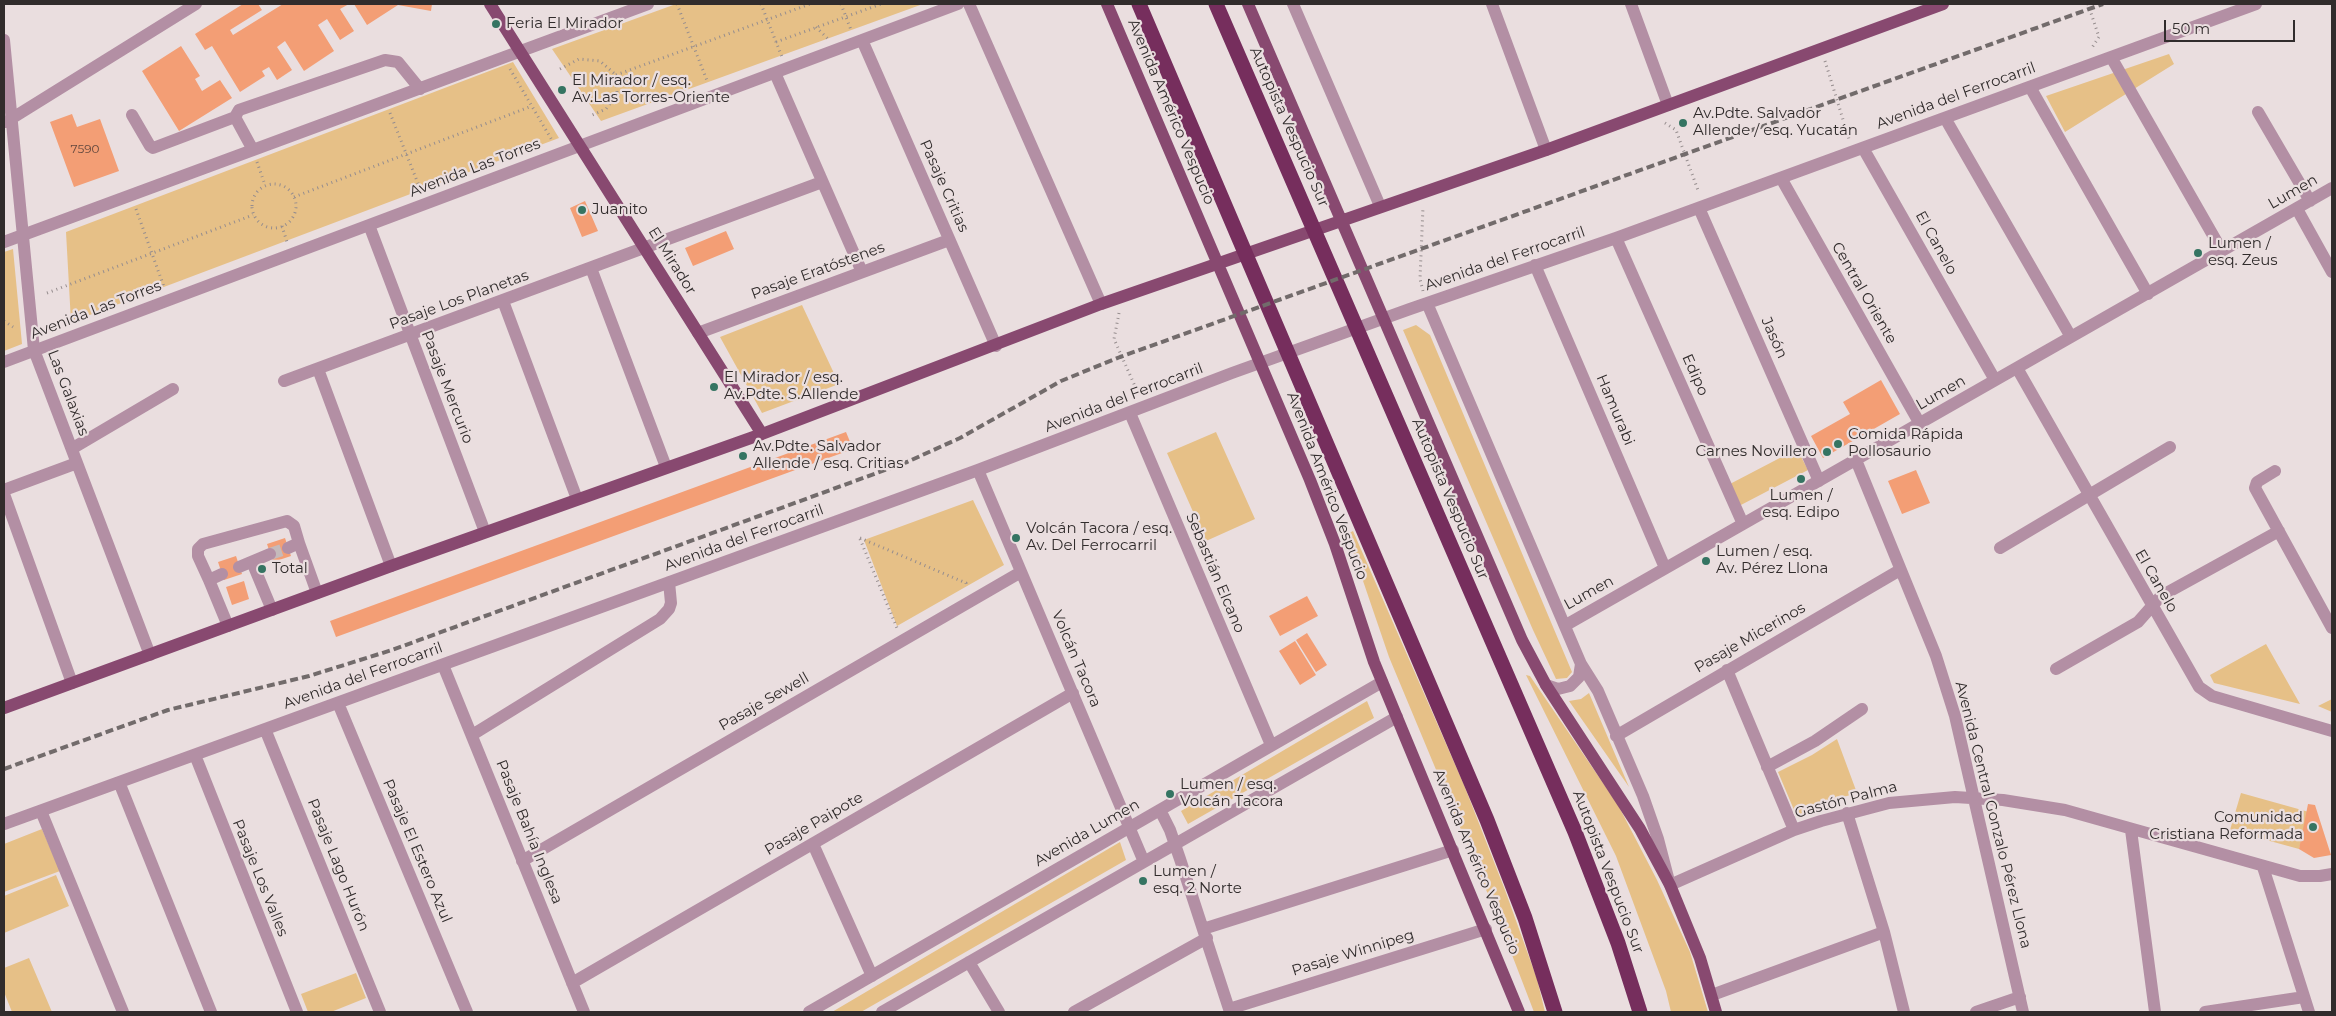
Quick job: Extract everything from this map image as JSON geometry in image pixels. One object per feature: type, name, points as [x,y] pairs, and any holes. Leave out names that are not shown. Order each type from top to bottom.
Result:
[{"type":"highway","points":[[1139,4],[1487,820],[1525,918],[1555,1012]]},
{"type":"highway","name":"Autopista Vespucio Sur","points":[[1216,4],[1575,832],[1618,943],[1640,1012]]},
{"type":"main road","name":"El Mirador","points":[[490,4],[762,434]]},
{"type":"main road","name":"Avenida Américo Vespucio","points":[[1107,4],[1320,504],[1382,682],[1519,1012]]},
{"type":"main road","points":[[1248,4],[1510,614],[1533,663],[1618,793],[1670,885],[1686,921],[1712,995],[1716,1012]]},
{"type":"main road","points":[[4,708],[485,532],[762,434],[996,346],[1101,304],[1546,150],[1943,4]]},
{"type":"street","points":[[8,122],[196,4]]},
{"type":"street","points":[[4,242],[648,4]]},
{"type":"street","name":"Avenida Las Torres","points":[[4,362],[958,4]]},
{"type":"street","points":[[969,4],[1101,304]]},
{"type":"street","points":[[1293,4],[1380,206]]},
{"type":"street","points":[[1492,4],[1546,150]]},
{"type":"street","points":[[1631,4],[1664,106]]},
{"type":"street","name":"Avenida del Ferrocarril","points":[[4,824],[978,470],[1232,373],[1700,208],[2256,4]]},
{"type":"street","name":"Las Galaxias","points":[[4,40],[8,122],[23,234],[34,350],[150,655]]},
{"type":"street","name":"Pasaje Critias","points":[[858,41],[996,346]]},
{"type":"street","points":[[2111,57],[2222,251]]},
{"type":"street","points":[[132,115],[153,148],[235,117],[239,110],[385,60],[398,62],[420,89]]},
{"type":"street","points":[[781,70],[822,182],[862,272]]},
{"type":"street","points":[[2030,87],[2148,294]]},
{"type":"street","points":[[2258,112],[2310,201]]},
{"type":"street","points":[[235,117],[253,150]]},
{"type":"street","points":[[1945,118],[2071,337]]},
{"type":"street","name":"El Canelo","points":[[1858,150],[1995,380]]},
{"type":"street","name":"Central Oriente","points":[[1781,178],[1920,424]]},
{"type":"street","name":"Pasaje Los Planetas","points":[[284,381],[822,182]]},
{"type":"street","name":"Lumen","points":[[1566,625],[2332,188]]},
{"type":"street","name":"Jasón","points":[[1700,208],[1819,481]]},
{"type":"street","points":[[2297,209],[2332,272]]},
{"type":"street","name":"Pasaje Mercurio","points":[[369,225],[485,532]]},
{"type":"street","name":"Edipo","points":[[1616,238],[1743,524]]},
{"type":"street","name":"Pasaje Eratóstenes","points":[[698,332],[949,240]]},
{"type":"street","name":"Hamurabi","points":[[1535,265],[1665,568]]},
{"type":"street","points":[[591,268],[666,467]]},
{"type":"street","points":[[503,301],[577,499]]},
{"type":"street","points":[[1427,303],[1566,625],[1581,664],[1598,691],[1651,817],[1670,885]]},
{"type":"street","name":"El Canelo","points":[[2017,368],[2194,680],[2205,692],[2332,731]]},
{"type":"street","points":[[318,369],[391,566]]},
{"type":"street","points":[[72,448],[173,389]]},
{"type":"street","name":"Sebastián Elcano","points":[[1130,413],[1271,745]]},
{"type":"street","points":[[2000,548],[2170,447]]},
{"type":"street","name":"Avenida Central Gonzalo Pérez Llona","points":[[1856,460],[1944,677],[1975,797],[2023,1012]]},
{"type":"street","points":[[4,490],[77,463]]},
{"type":"street","name":"Volcán Tacora","points":[[978,470],[1144,862]]},
{"type":"street","points":[[2275,471],[2257,482],[2255,488],[2332,628]]},
{"type":"street","points":[[4,494],[72,683]]},
{"type":"street","points":[[228,626],[198,556],[198,549],[203,544],[287,521],[294,526],[293,545],[317,593]]},
{"type":"street","points":[[2056,669],[2138,622],[2161,596],[2279,531]]},
{"type":"street","points":[[239,567],[270,554]]},
{"type":"street","points":[[252,562],[272,610]]},
{"type":"street","name":"Pasaje Micerinos","points":[[1616,736],[1900,570]]},
{"type":"street","name":"Pasaje Sewell","points":[[522,861],[1021,572]]},
{"type":"street","points":[[208,580],[222,574]]},
{"type":"street","points":[[472,736],[660,619],[669,609],[671,602],[669,582]]},
{"type":"street","points":[[1546,685],[1558,689],[1570,686],[1579,677],[1581,664]]},
{"type":"street","name":"Pasaje Bahía Inglesa","points":[[443,665],[584,1012]]},
{"type":"street","points":[[1727,670],[1794,830]]},
{"type":"street","name":"Avenida Lumen","points":[[808,1012],[1382,682]]},
{"type":"street","name":"Pasaje Paipote","points":[[572,983],[1073,693]]},
{"type":"street","name":"Pasaje El Estero Azul","points":[[338,703],[466,1012]]},
{"type":"street","points":[[1768,767],[1815,741],[1862,709]]},
{"type":"street","points":[[890,1010],[969,962],[1397,717]]},
{"type":"street","name":"Pasaje Lago Hurón","points":[[266,729],[380,1012]]},
{"type":"street","name":"Pasaje Los Valles","points":[[194,755],[297,1012]]},
{"type":"street","points":[[119,782],[211,1012]]},
{"type":"street","name":"Gastón Palma","points":[[1670,885],[1794,830],[1847,813],[1912,800],[1975,797],[2065,810],[2300,876],[2332,874]]},
{"type":"street","points":[[42,810],[124,1012]]},
{"type":"street","points":[[1160,810],[1175,844],[1229,1010]]},
{"type":"street","points":[[1847,813],[1884,932],[1904,1012]]},
{"type":"street","points":[[2131,830],[2155,1012]]},
{"type":"street","points":[[813,844],[872,976]]},
{"type":"street","points":[[1074,1012],[1205,934],[1453,850]]},
{"type":"street","points":[[2263,867],[2309,1012]]},
{"type":"street","name":"Pasaje Winnipeg","points":[[1229,1010],[1486,929]]},
{"type":"street","points":[[1712,995],[1884,932]]},
{"type":"street","points":[[969,962],[999,1012]]},
{"type":"street","points":[[1976,1012],[2020,997]]},
{"type":"street","points":[[2205,1012],[2304,997]]},
{"type":"path","points":[[677,4],[713,96]]},
{"type":"path","points":[[761,4],[776,42],[781,70]]},
{"type":"path","points":[[616,75],[810,4]]},
{"type":"path","points":[[840,4],[858,41]]},
{"type":"path","points":[[776,42],[881,4]]},
{"type":"path","points":[[2083,67],[2083,59],[2099,37],[2088,4]]},
{"type":"path","points":[[1821,48],[1858,150]]},
{"type":"path","points":[[504,58],[560,153]]},
{"type":"path","points":[[560,69],[579,59],[600,61],[616,75],[618,94],[606,109],[590,116]]},
{"type":"path","points":[[385,101],[426,203]]},
{"type":"path","points":[[294,197],[532,106]]},
{"type":"path","points":[[1664,106],[1664,122],[1676,130],[1699,190],[1700,208]]},
{"type":"path","points":[[253,150],[265,185]]},
{"type":"path","points":[[265,185],[282,185],[294,197],[296,211],[289,223],[276,229],[263,226],[253,215],[253,198],[265,185]]},
{"type":"path","points":[[1423,192],[1420,279],[1427,303]]},
{"type":"path","points":[[130,194],[169,300]]},
{"type":"path","points":[[47,293],[253,215]]},
{"type":"path","points":[[1119,298],[1114,339],[1120,357],[1144,408]]},
{"type":"path","points":[[4,321],[13,327]]},
{"type":"path","points":[[902,641],[860,538],[966,583]]},
{"type":"shaded area","points":[[676,4],[923,4],[601,121],[552,49]]},
{"type":"shaded area","points":[[2169,54],[2174,64],[2065,132],[2046,96]]},
{"type":"shaded area","points":[[513,62],[559,138],[71,322],[66,232]]},
{"type":"shaded area","points":[[13,249],[22,344],[4,351],[4,252]]},
{"type":"shaded area","points":[[802,305],[839,384],[762,413],[720,337]]},
{"type":"shaded area","points":[[1416,325],[1430,335],[1572,672],[1567,678],[1556,679],[1403,330]]},
{"type":"shaded area","points":[[1216,432],[1255,519],[1206,541],[1167,453]]},
{"type":"shaded area","points":[[1797,449],[1808,470],[1739,506],[1728,485]]},
{"type":"shaded area","points":[[973,500],[1004,565],[897,626],[864,540]]},
{"type":"shaded area","points":[[1353,531],[1464,785],[1537,979],[1545,1012],[1534,1012],[1497,916],[1389,657],[1347,534]]},
{"type":"shaded area","points":[[2266,644],[2300,704],[2214,683],[2210,675]]},
{"type":"shaded area","points":[[1526,675],[1530,676],[1618,805],[1657,880],[1690,952],[1708,1012],[1671,1012],[1666,991],[1616,856]]},
{"type":"shaded area","points":[[1589,693],[1629,787],[1569,701],[1581,699]]},
{"type":"shaded area","points":[[2332,699],[2332,712],[2318,706]]},
{"type":"shaded area","points":[[1367,701],[1374,718],[1188,824],[1181,811]]},
{"type":"shaded area","points":[[1837,739],[1857,793],[1830,801],[1797,817],[1778,772],[1812,755]]},
{"type":"shaded area","points":[[2241,793],[2309,812],[2299,849],[2230,830]]},
{"type":"shaded area","points":[[42,829],[60,871],[4,892],[4,844]]},
{"type":"shaded area","points":[[1120,842],[1126,860],[861,1012],[832,1012]]},
{"type":"shaded area","points":[[56,875],[69,906],[4,933],[4,896]]},
{"type":"shaded area","points":[[29,958],[52,1012],[12,1012],[4,992],[4,968]]},
{"type":"shaded area","points":[[356,973],[366,998],[331,1012],[308,1012],[301,994]]},
{"type":"building","points":[[243,4],[258,4],[262,10],[230,30],[233,35],[283,4],[349,4],[340,9],[354,31],[340,40],[327,19],[318,25],[334,51],[304,71],[285,41],[277,47],[292,70],[277,80],[269,67],[262,71],[265,76],[240,92],[212,46],[205,50],[195,34]]},
{"type":"building","points":[[354,4],[432,4],[431,11],[398,5],[367,25]]},
{"type":"building","points":[[181,46],[200,76],[195,79],[202,91],[220,80],[232,98],[179,131],[142,71]]},
{"type":"building","points":[[72,114],[77,127],[100,119],[119,171],[74,187],[50,122]]},
{"type":"building","points":[[585,201],[598,231],[582,237],[570,208]]},
{"type":"building","points":[[726,231],[734,249],[693,266],[685,248]]},
{"type":"building","points":[[1881,380],[1900,414],[1823,458],[1811,436],[1850,414],[1843,402]]},
{"type":"building","points":[[846,432],[853,449],[336,637],[330,621]]},
{"type":"building","points":[[1916,470],[1930,503],[1902,514],[1888,481]]},
{"type":"building","points":[[285,538],[291,556],[273,562],[267,544]]},
{"type":"building","points":[[236,556],[242,574],[224,580],[218,562]]},
{"type":"building","points":[[244,581],[249,599],[232,605],[226,587]]},
{"type":"building","points":[[1307,596],[1318,616],[1280,636],[1269,616]]},
{"type":"building","points":[[1307,633],[1327,665],[1316,672],[1296,640]]},
{"type":"building","points":[[1295,641],[1316,675],[1300,685],[1279,651]]},
{"type":"building","name":"Comunidad Cristiana Reformada","points":[[2308,804],[2315,805],[2331,855],[2314,858],[2299,849]]},
{"type":"tunnel","points":[[270,554],[288,548]]},
{"type":"railway","points":[[4,769],[168,710],[309,676],[392,650],[907,462],[960,438],[1061,381],[1120,357],[2103,4]]},
{"type":"place","name":"Feria El Mirador","points":[[496,24]]},
{"type":"place","name":"El Mirador / esq. Av.Las Torres-Oriente","points":[[562,90]]},
{"type":"place","name":"Av.Pdte. Salvador Allende / esq. Yucatán","points":[[1683,123]]},
{"type":"place","name":"Juanito","points":[[582,210]]},
{"type":"place","name":"Lumen / esq. Zeus","points":[[2198,253]]},
{"type":"place","name":"El Mirador / esq. Av.Pdte. S.Allende","points":[[714,387]]},
{"type":"place","name":"Comida Rápida Pollosaurio","points":[[1838,444]]},
{"type":"place","name":"Carnes Novillero","points":[[1827,452]]},
{"type":"place","name":"Av.Pdte. Salvador Allende / esq. Critias","points":[[743,456]]},
{"type":"place","name":"Lumen / esq. Edipo","points":[[1801,479]]},
{"type":"place","name":"Volcán Tacora / esq. Av. Del Ferrocarril","points":[[1016,538]]},
{"type":"place","name":"Lumen / esq. Av. Pérez Llona","points":[[1706,561]]},
{"type":"place","name":"Total","points":[[262,569]]},
{"type":"place","name":"Lumen / esq. Volcán Tacora","points":[[1170,794]]},
{"type":"place","name":"Comunidad Cristiana Reformada","points":[[2313,827]]},
{"type":"place","name":"Lumen / esq. 2 Norte","points":[[1143,881]]}]
